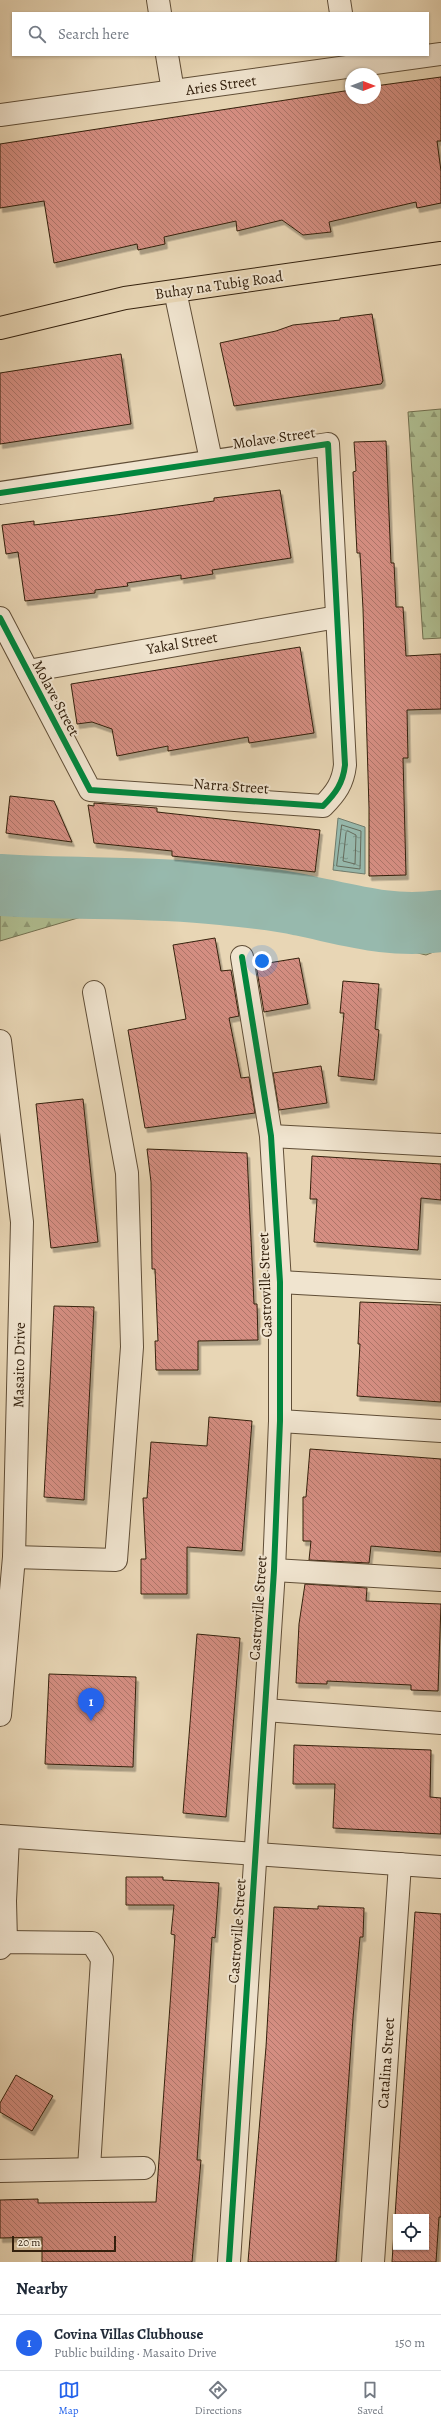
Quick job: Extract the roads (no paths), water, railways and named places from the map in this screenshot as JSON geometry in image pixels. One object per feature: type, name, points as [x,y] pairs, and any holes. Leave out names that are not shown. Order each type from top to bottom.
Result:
[{"type":"main road","name":"Buhay na Tubig Road","points":[[0,328],[125,298],[441,253]]},
{"type":"street","points":[[158,0],[160,12]]},
{"type":"street","points":[[339,0],[341,12]]},
{"type":"street","name":"Aries Street","points":[[429,55],[441,54]]},
{"type":"street","points":[[167,56],[172,91]]},
{"type":"street","name":"Aries Street","points":[[0,115],[172,91],[349,61],[415,56]]},
{"type":"street","points":[[175,291],[211,460]]},
{"type":"street","name":"Molave Street","points":[[0,493],[211,460],[328,444],[345,765]]},
{"type":"street","name":"Yakal Street","points":[[28,671],[337,617]]},
{"type":"street","name":"Molave Street","points":[[0,618],[90,790]]},
{"type":"street","name":"Narra Street","points":[[90,790],[323,806],[338,788],[343,779],[345,765]]},
{"type":"street","name":"Castroville Street","points":[[229,2262],[274,1570],[280,1421],[280,1282],[271,1136],[242,957]]},
{"type":"street","points":[[14,1557],[116,1560],[132,1347],[127,1173],[94,992]]},
{"type":"street","name":"Masaito Drive","points":[[0,1041],[22,1222],[14,1557],[0,1715]]},
{"type":"street","points":[[271,1136],[441,1145]]},
{"type":"street","points":[[280,1282],[441,1291]]},
{"type":"street","points":[[280,1421],[441,1431]]},
{"type":"street","points":[[274,1570],[441,1580]]},
{"type":"street","points":[[265,1710],[441,1722]]},
{"type":"street","points":[[89,2168],[102,1959],[92,1943],[3,1945],[5,1901],[4,1837],[255,1853],[441,1867]]},
{"type":"street","name":"Catalina Street","points":[[373,2262],[400,1864]]},
{"type":"street","points":[[0,2171],[144,2168]]},
{"type":"water","points":[[338,818],[365,827],[365,874],[333,870]]},
{"type":"waterway","points":[[0,885],[193,892],[281,901],[387,922],[422,923],[441,921]]},
{"type":"place","name":"Covina Villas Clubhouse","points":[[91,1721]]}]
